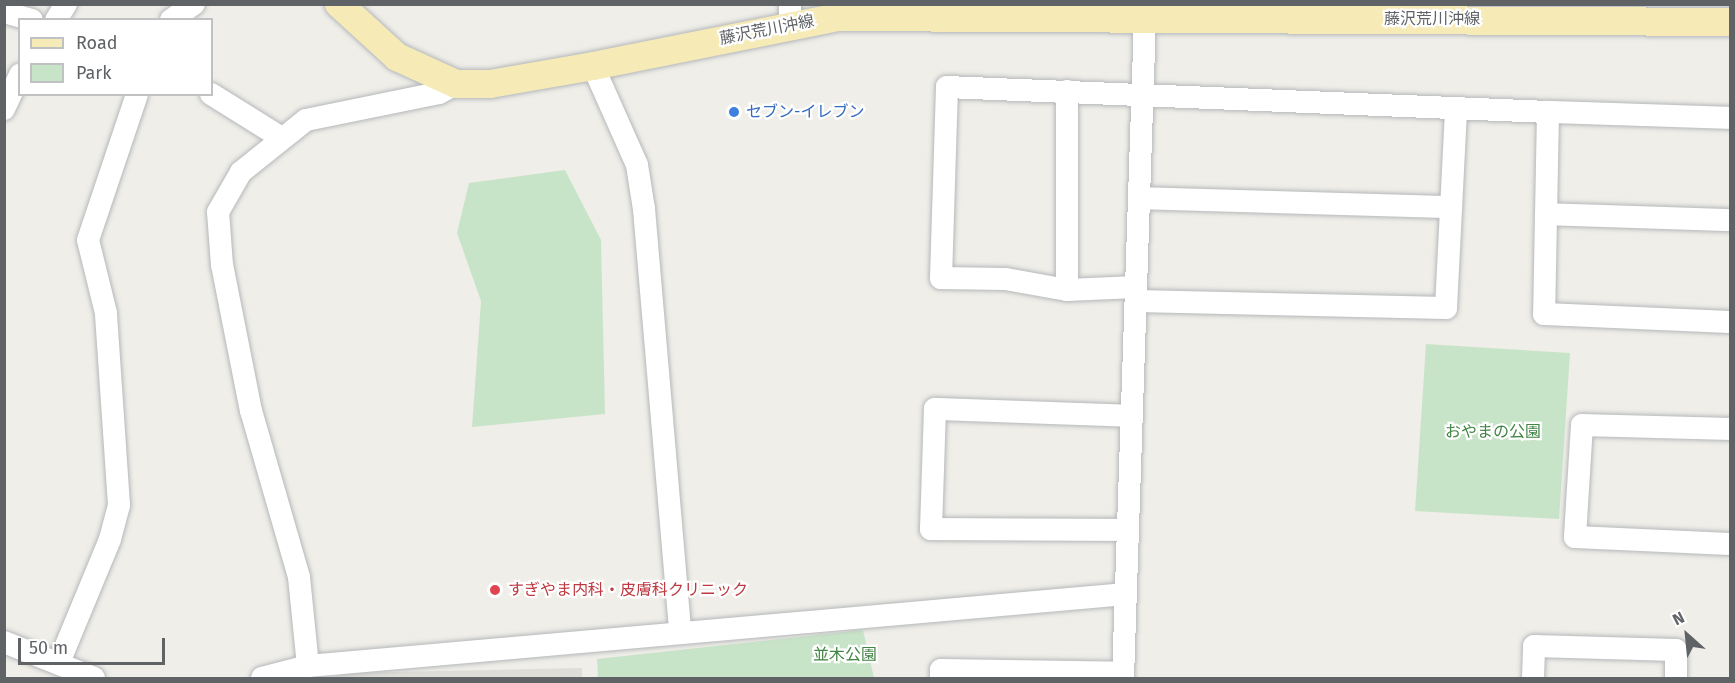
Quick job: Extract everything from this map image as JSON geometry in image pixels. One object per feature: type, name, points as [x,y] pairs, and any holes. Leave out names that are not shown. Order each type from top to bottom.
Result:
[{"type":"main road","name":"藤沢荒川沖線","points":[[339,4],[406,63],[456,84],[490,84],[593,66],[790,14],[840,17],[1145,18],[1566,12],[1731,22]]},
{"type":"street","points":[[57,18],[66,4]]},
{"type":"street","points":[[174,18],[194,4]]},
{"type":"street","points":[[4,12],[25,18]]},
{"type":"street","points":[[942,678],[941,670],[1061,676],[1123,676],[1145,18]]},
{"type":"street","points":[[593,66],[637,165],[644,209],[680,632]]},
{"type":"street","points":[[4,109],[18,79]]},
{"type":"street","points":[[308,666],[299,577],[251,411],[218,233],[225,193],[279,137],[306,120],[338,109],[439,93],[456,84]]},
{"type":"street","points":[[1456,108],[1446,308],[1068,290],[1005,279],[941,278],[947,87],[1731,118]]},
{"type":"street","points":[[1067,91],[1068,290]]},
{"type":"street","points":[[213,95],[279,137]]},
{"type":"street","points":[[60,660],[110,539],[118,505],[106,313],[88,240],[136,96]]},
{"type":"street","points":[[1548,112],[1544,314],[1731,322]]},
{"type":"street","points":[[1139,198],[1451,207]]},
{"type":"street","points":[[1546,214],[1731,220]]},
{"type":"street","points":[[1128,530],[931,529],[935,409],[1132,416]]},
{"type":"street","points":[[1731,429],[1582,424],[1575,537],[1731,544]]},
{"type":"street","points":[[262,678],[308,666],[1126,594]]},
{"type":"street","points":[[4,642],[60,660],[94,678]]},
{"type":"street","points":[[1533,678],[1534,646],[1676,650],[1676,678]]},
{"type":"shaded area","points":[[582,668],[582,678],[331,678],[346,673]]},
{"type":"green space","points":[[565,170],[601,240],[605,414],[472,427],[481,301],[457,233],[469,183]]},
{"type":"green space","name":"おやまの公園","points":[[1426,344],[1570,353],[1559,519],[1415,511]]},
{"type":"green space","name":"並木公園","points":[[863,630],[874,678],[598,678],[597,659]]},
{"type":"place","name":"セブン-イレブン","points":[[734,112]]},
{"type":"place","name":"すぎやま内科・皮膚科クリニック","points":[[495,590]]}]
